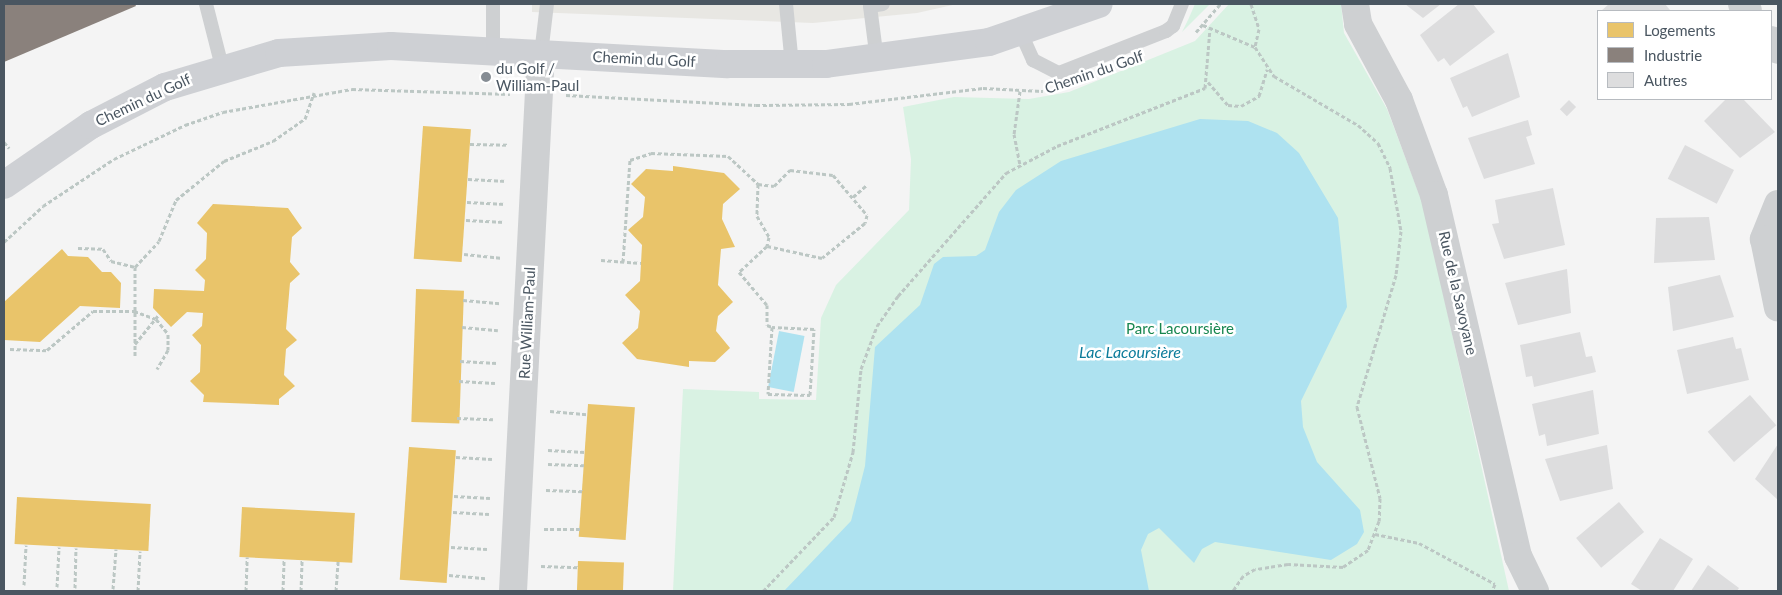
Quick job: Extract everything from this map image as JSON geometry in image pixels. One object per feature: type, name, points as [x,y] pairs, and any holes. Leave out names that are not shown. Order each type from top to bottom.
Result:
[{"type":"street","name":"Chemin du Golf","points":[[4,185],[91,124],[165,87],[222,67],[280,54],[352,47],[493,51],[792,65],[877,60],[1021,34],[1100,4]]},
{"type":"street","name":"Rue de la Savoyane","points":[[1355,4],[1358,24],[1399,100],[1434,195],[1518,556],[1535,591]]},
{"type":"street","name":"Rue William-Paul","points":[[503,585],[541,54]]},
{"type":"street","points":[[1778,204],[1764,240],[1778,308]]},
{"type":"lane","points":[[206,4],[222,67]]},
{"type":"lane","points":[[493,4],[493,51]]},
{"type":"lane","points":[[541,54],[547,4]]},
{"type":"lane","points":[[786,4],[792,65]]},
{"type":"lane","points":[[1021,34],[1034,60],[1059,73],[1166,31],[1173,26],[1182,4]]},
{"type":"lane","points":[[874,5],[877,60]]},
{"type":"path","points":[[1187,36],[1203,25],[1220,4]]},
{"type":"path","points":[[1251,4],[1259,29],[1255,47]]},
{"type":"path","points":[[1203,25],[1255,47],[1267,68],[1303,96],[1368,133],[1386,154],[1390,168],[1400,253],[1357,407],[1378,474],[1380,506],[1375,534],[1368,550],[1343,567],[1270,566],[1242,576],[1233,591]]},
{"type":"path","points":[[763,591],[834,518],[853,452],[861,369],[877,326],[986,191],[1020,165],[1057,146],[1198,94],[1208,82],[1210,27]]},
{"type":"path","points":[[1208,82],[1228,105],[1241,106],[1259,96],[1267,68]]},
{"type":"path","points":[[4,242],[81,179],[155,138],[223,112],[314,93],[371,88],[517,93]]},
{"type":"path","name":"Chemin du Golf","points":[[562,94],[756,106],[859,103],[984,88],[1020,91],[1051,89]]},
{"type":"path","points":[[1020,91],[1014,134],[1020,165]]},
{"type":"path","points":[[135,358],[135,267],[159,241],[176,200],[224,161],[273,141],[305,119],[314,93]]},
{"type":"path","points":[[470,144],[514,146]]},
{"type":"path","points":[[623,262],[626,168],[639,155],[728,156],[758,184],[774,186],[790,170],[826,173],[853,196],[864,209],[865,223],[829,254],[808,257],[767,246]]},
{"type":"path","points":[[468,179],[513,182]]},
{"type":"path","points":[[758,184],[757,216],[768,230],[767,246],[739,272],[767,305],[767,325],[772,327],[814,329],[810,395],[768,394],[772,327]]},
{"type":"path","points":[[853,196],[867,185]]},
{"type":"path","points":[[467,202],[511,205]]},
{"type":"path","points":[[466,220],[511,222]]},
{"type":"path","points":[[78,248],[103,250],[111,261],[135,267]]},
{"type":"path","points":[[464,254],[509,258]]},
{"type":"path","points":[[601,260],[641,263]]},
{"type":"path","points":[[463,300],[507,304]]},
{"type":"path","points":[[10,349],[47,350],[93,310],[134,311],[156,319],[170,342],[157,369]]},
{"type":"path","points":[[134,345],[159,314]]},
{"type":"path","points":[[462,327],[505,331]]},
{"type":"path","points":[[460,361],[504,364]]},
{"type":"path","points":[[459,381],[503,383]]},
{"type":"path","points":[[546,411],[587,414]]},
{"type":"path","points":[[457,418],[501,419]]},
{"type":"path","points":[[544,449],[585,452]]},
{"type":"path","points":[[456,457],[499,459]]},
{"type":"path","points":[[543,464],[584,465]]},
{"type":"path","points":[[542,490],[583,491]]},
{"type":"path","points":[[454,496],[497,498]]},
{"type":"path","points":[[453,512],[496,515]]},
{"type":"path","points":[[540,528],[581,529]]},
{"type":"path","points":[[1375,534],[1419,543],[1494,584],[1492,591]]},
{"type":"path","points":[[24,585],[26,545]]},
{"type":"path","points":[[57,587],[59,547]]},
{"type":"path","points":[[451,547],[494,549]]},
{"type":"path","points":[[75,588],[76,548]]},
{"type":"path","points":[[113,590],[116,549]]},
{"type":"path","points":[[138,591],[140,551]]},
{"type":"path","points":[[246,591],[247,557]]},
{"type":"path","points":[[283,591],[284,559]]},
{"type":"path","points":[[301,591],[302,560]]},
{"type":"path","points":[[336,591],[338,561]]},
{"type":"path","points":[[538,566],[578,567]]},
{"type":"path","points":[[449,575],[503,585]]},
{"type":"shaded area","points":[[532,4],[957,4],[917,13],[813,23],[532,12]]},
{"type":"green space","points":[[1195,4],[1210,4],[1182,32],[1188,20]]},
{"type":"green space","name":"Parc Lacoursière","points":[[1229,4],[1341,4],[1344,33],[1387,109],[1424,207],[1509,591],[673,591],[683,389],[759,392],[759,399],[816,400],[821,318],[836,285],[909,210],[911,159],[903,107],[954,97],[1029,99],[1069,92],[1195,41]]},
{"type":"water","name":"Lac Lacoursière","points":[[1200,119],[1248,121],[1277,133],[1299,153],[1338,218],[1347,307],[1301,401],[1303,427],[1317,462],[1360,510],[1364,532],[1357,544],[1331,560],[1215,542],[1202,549],[1194,563],[1159,528],[1148,534],[1141,550],[1149,591],[784,591],[851,521],[865,466],[875,347],[920,305],[934,264],[943,257],[976,256],[985,250],[999,212],[1016,190],[1061,161]]},
{"type":"water","points":[[779,331],[805,336],[794,392],[768,387]]},
{"type":"building: Logements","points":[[423,126],[471,129],[462,262],[414,259]]},
{"type":"building: Logements","points":[[673,166],[724,173],[740,189],[723,204],[722,219],[735,247],[721,249],[718,285],[733,302],[718,316],[716,331],[730,348],[715,362],[689,361],[689,367],[637,359],[622,343],[638,328],[640,311],[625,295],[640,281],[642,245],[628,230],[643,217],[645,197],[631,184],[646,169],[673,171]]},
{"type":"building: Logements","points":[[213,204],[288,208],[302,228],[292,237],[290,262],[300,274],[290,283],[286,329],[297,340],[286,349],[284,375],[295,386],[279,399],[279,405],[203,402],[204,395],[190,381],[200,372],[201,345],[192,335],[202,326],[203,313],[187,312],[171,327],[153,308],[154,289],[204,291],[205,280],[195,270],[206,259],[207,233],[197,223]]},
{"type":"building: Logements","points":[[62,249],[68,256],[88,257],[102,272],[111,272],[121,283],[120,308],[80,306],[40,342],[4,340],[4,302]]},
{"type":"building: Logements","points":[[416,289],[464,291],[459,424],[411,422]]},
{"type":"building: Logements","points":[[588,404],[635,407],[626,540],[579,537]]},
{"type":"building: Logements","points":[[409,447],[456,450],[447,583],[400,580]]},
{"type":"building: Logements","points":[[17,497],[151,504],[148,551],[15,544]]},
{"type":"building: Logements","points":[[242,507],[355,513],[352,563],[239,557]]},
{"type":"building: Logements","points":[[578,561],[624,563],[623,591],[577,591]]},
{"type":"building: Industrie","points":[[4,4],[135,4],[136,6],[4,62]]},
{"type":"building: Autres","points":[[1405,4],[1441,4],[1423,18]]},
{"type":"building: Autres","points":[[1459,4],[1473,4],[1495,32],[1450,66],[1444,58],[1438,62],[1420,35]]},
{"type":"building: Autres","points":[[1609,4],[1665,4],[1670,10],[1602,10]]},
{"type":"building: Autres","points":[[1508,53],[1520,97],[1472,117],[1467,106],[1463,108],[1450,78]]},
{"type":"building: Autres","points":[[1569,100],[1576,107],[1567,116],[1560,109]]},
{"type":"building: Autres","points":[[1725,100],[1744,100],[1775,132],[1740,158],[1704,121]]},
{"type":"building: Autres","points":[[1528,120],[1532,135],[1526,137],[1535,164],[1484,179],[1468,138]]},
{"type":"building: Autres","points":[[1685,145],[1734,170],[1717,204],[1668,179]]},
{"type":"building: Autres","points":[[1553,188],[1565,245],[1504,259],[1492,224],[1499,223],[1495,200]]},
{"type":"building: Autres","points":[[1709,217],[1715,260],[1654,263],[1656,218]]},
{"type":"building: Autres","points":[[1567,269],[1571,313],[1518,325],[1505,283]]},
{"type":"building: Autres","points":[[1720,275],[1734,317],[1673,331],[1668,287]]},
{"type":"building: Autres","points":[[1580,332],[1586,357],[1592,356],[1596,372],[1534,387],[1532,376],[1526,377],[1520,345]]},
{"type":"building: Autres","points":[[1733,337],[1736,349],[1741,348],[1749,380],[1687,394],[1677,350]]},
{"type":"building: Autres","points":[[1593,390],[1599,434],[1547,446],[1545,434],[1539,436],[1532,404]]},
{"type":"building: Autres","points":[[1750,395],[1776,425],[1734,462],[1708,432]]},
{"type":"building: Autres","points":[[1778,444],[1778,500],[1755,479]]},
{"type":"building: Autres","points":[[1607,445],[1613,489],[1560,501],[1545,459]]},
{"type":"building: Autres","points":[[1619,502],[1644,532],[1601,568],[1576,538]]},
{"type":"building: Autres","points":[[1660,538],[1693,559],[1673,591],[1642,591],[1631,584]]},
{"type":"building: Autres","points":[[1708,565],[1739,588],[1737,591],[1691,591]]},
{"type":"place","name":"du Golf / William-Paul","points":[[486,77]]}]
